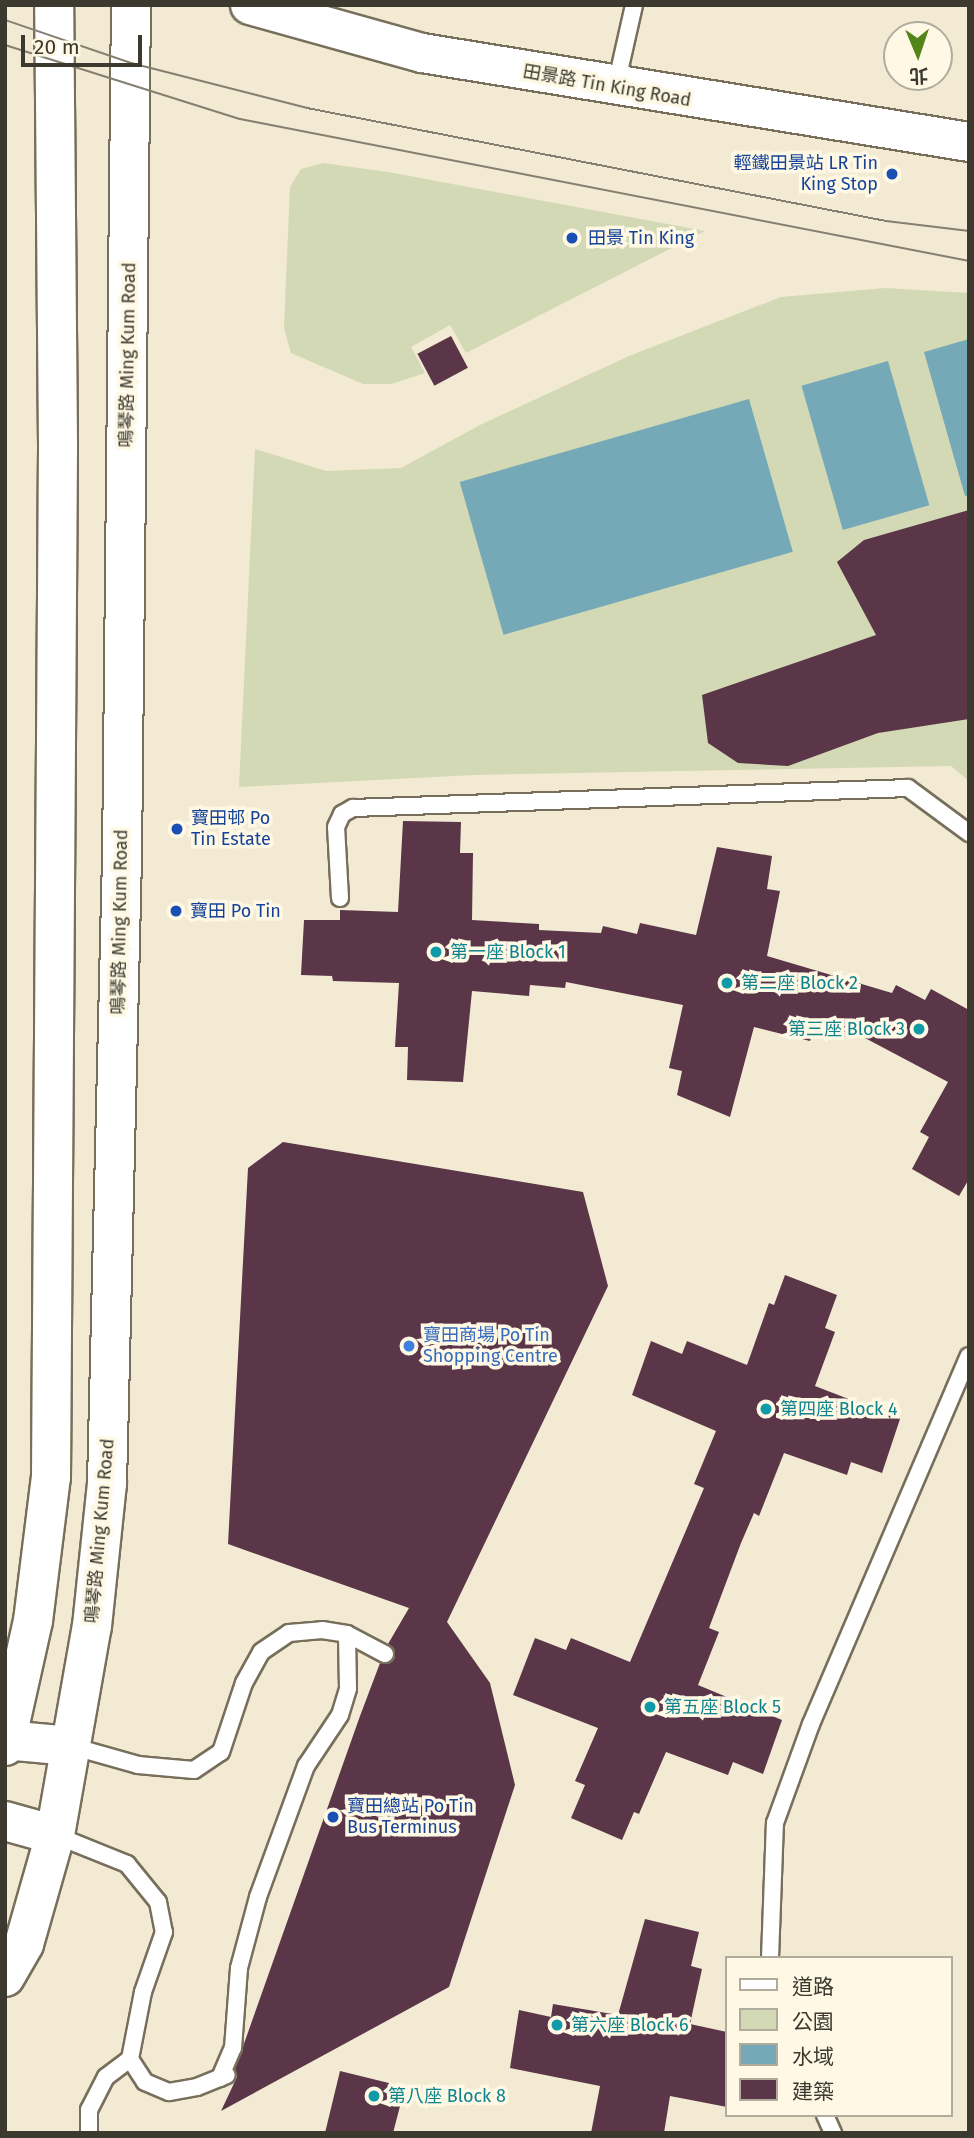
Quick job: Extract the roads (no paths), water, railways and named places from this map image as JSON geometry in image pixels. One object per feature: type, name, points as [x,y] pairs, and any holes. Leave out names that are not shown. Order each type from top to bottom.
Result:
[{"type":"main road","points":[[54,5],[58,444],[51,1477],[33,1621],[6,1742],[71,1746]]},
{"type":"main road","name":"鳴琴路 Ming Kum Road","points":[[5,1977],[24,1944],[55,1835],[92,1626],[107,1484],[122,859],[131,5]]},
{"type":"main road","name":"田景路 Tin King Road","points":[[250,5],[384,45],[616,87],[969,142]]},
{"type":"main road","points":[[5,1821],[55,1835]]},
{"type":"lane","points":[[616,87],[634,5]]},
{"type":"lane","points":[[340,898],[336,827],[342,814],[353,808],[908,788],[969,833]]},
{"type":"lane","points":[[770,1956],[775,1823],[811,1724],[969,1356]]},
{"type":"lane","points":[[71,1746],[138,1765],[194,1770],[221,1752],[244,1683],[261,1652],[289,1633],[322,1630],[347,1634],[385,1654]]},
{"type":"lane","points":[[130,2059],[145,2082],[170,2092],[226,2075],[233,2048],[239,1968],[258,1897],[306,1766],[340,1716],[348,1688],[347,1634]]},
{"type":"lane","points":[[55,1835],[127,1864],[158,1902],[164,1932],[143,1992],[130,2059],[106,2077],[89,2110],[89,2133]]},
{"type":"lane","points":[[826,2117],[833,2133]]},
{"type":"water","points":[[969,339],[969,495],[965,496],[924,352]]},
{"type":"water","points":[[888,361],[929,505],[843,530],[801,386]]},
{"type":"water","points":[[749,399],[793,552],[503,635],[460,482]]},
{"type":"tram line","points":[[5,20],[131,63],[307,108],[886,221],[969,231]]},
{"type":"tram line","points":[[5,45],[240,119],[969,261]]},
{"type":"place","name":"輕鐵田景站 LR Tin King Stop","points":[[892,174]]},
{"type":"place","name":"田景 Tin King","points":[[572,238]]},
{"type":"place","name":"寶田邨 Po Tin Estate","points":[[177,829]]},
{"type":"place","name":"寶田 Po Tin","points":[[176,911]]},
{"type":"place","name":"第一座 Block 1","points":[[436,952]]},
{"type":"place","name":"第二座 Block 2","points":[[727,983]]},
{"type":"place","name":"第三座 Block 3","points":[[919,1029]]},
{"type":"place","name":"寶田商場 Po Tin Shopping Centre","points":[[409,1346]]},
{"type":"place","name":"第四座 Block 4","points":[[766,1409]]},
{"type":"place","name":"第五座 Block 5","points":[[650,1707]]},
{"type":"place","name":"寶田總站 Po Tin Bus Terminus","points":[[333,1817]]},
{"type":"place","name":"第六座 Block 6","points":[[557,2025]]},
{"type":"place","name":"第八座 Block 8","points":[[374,2096]]}]
